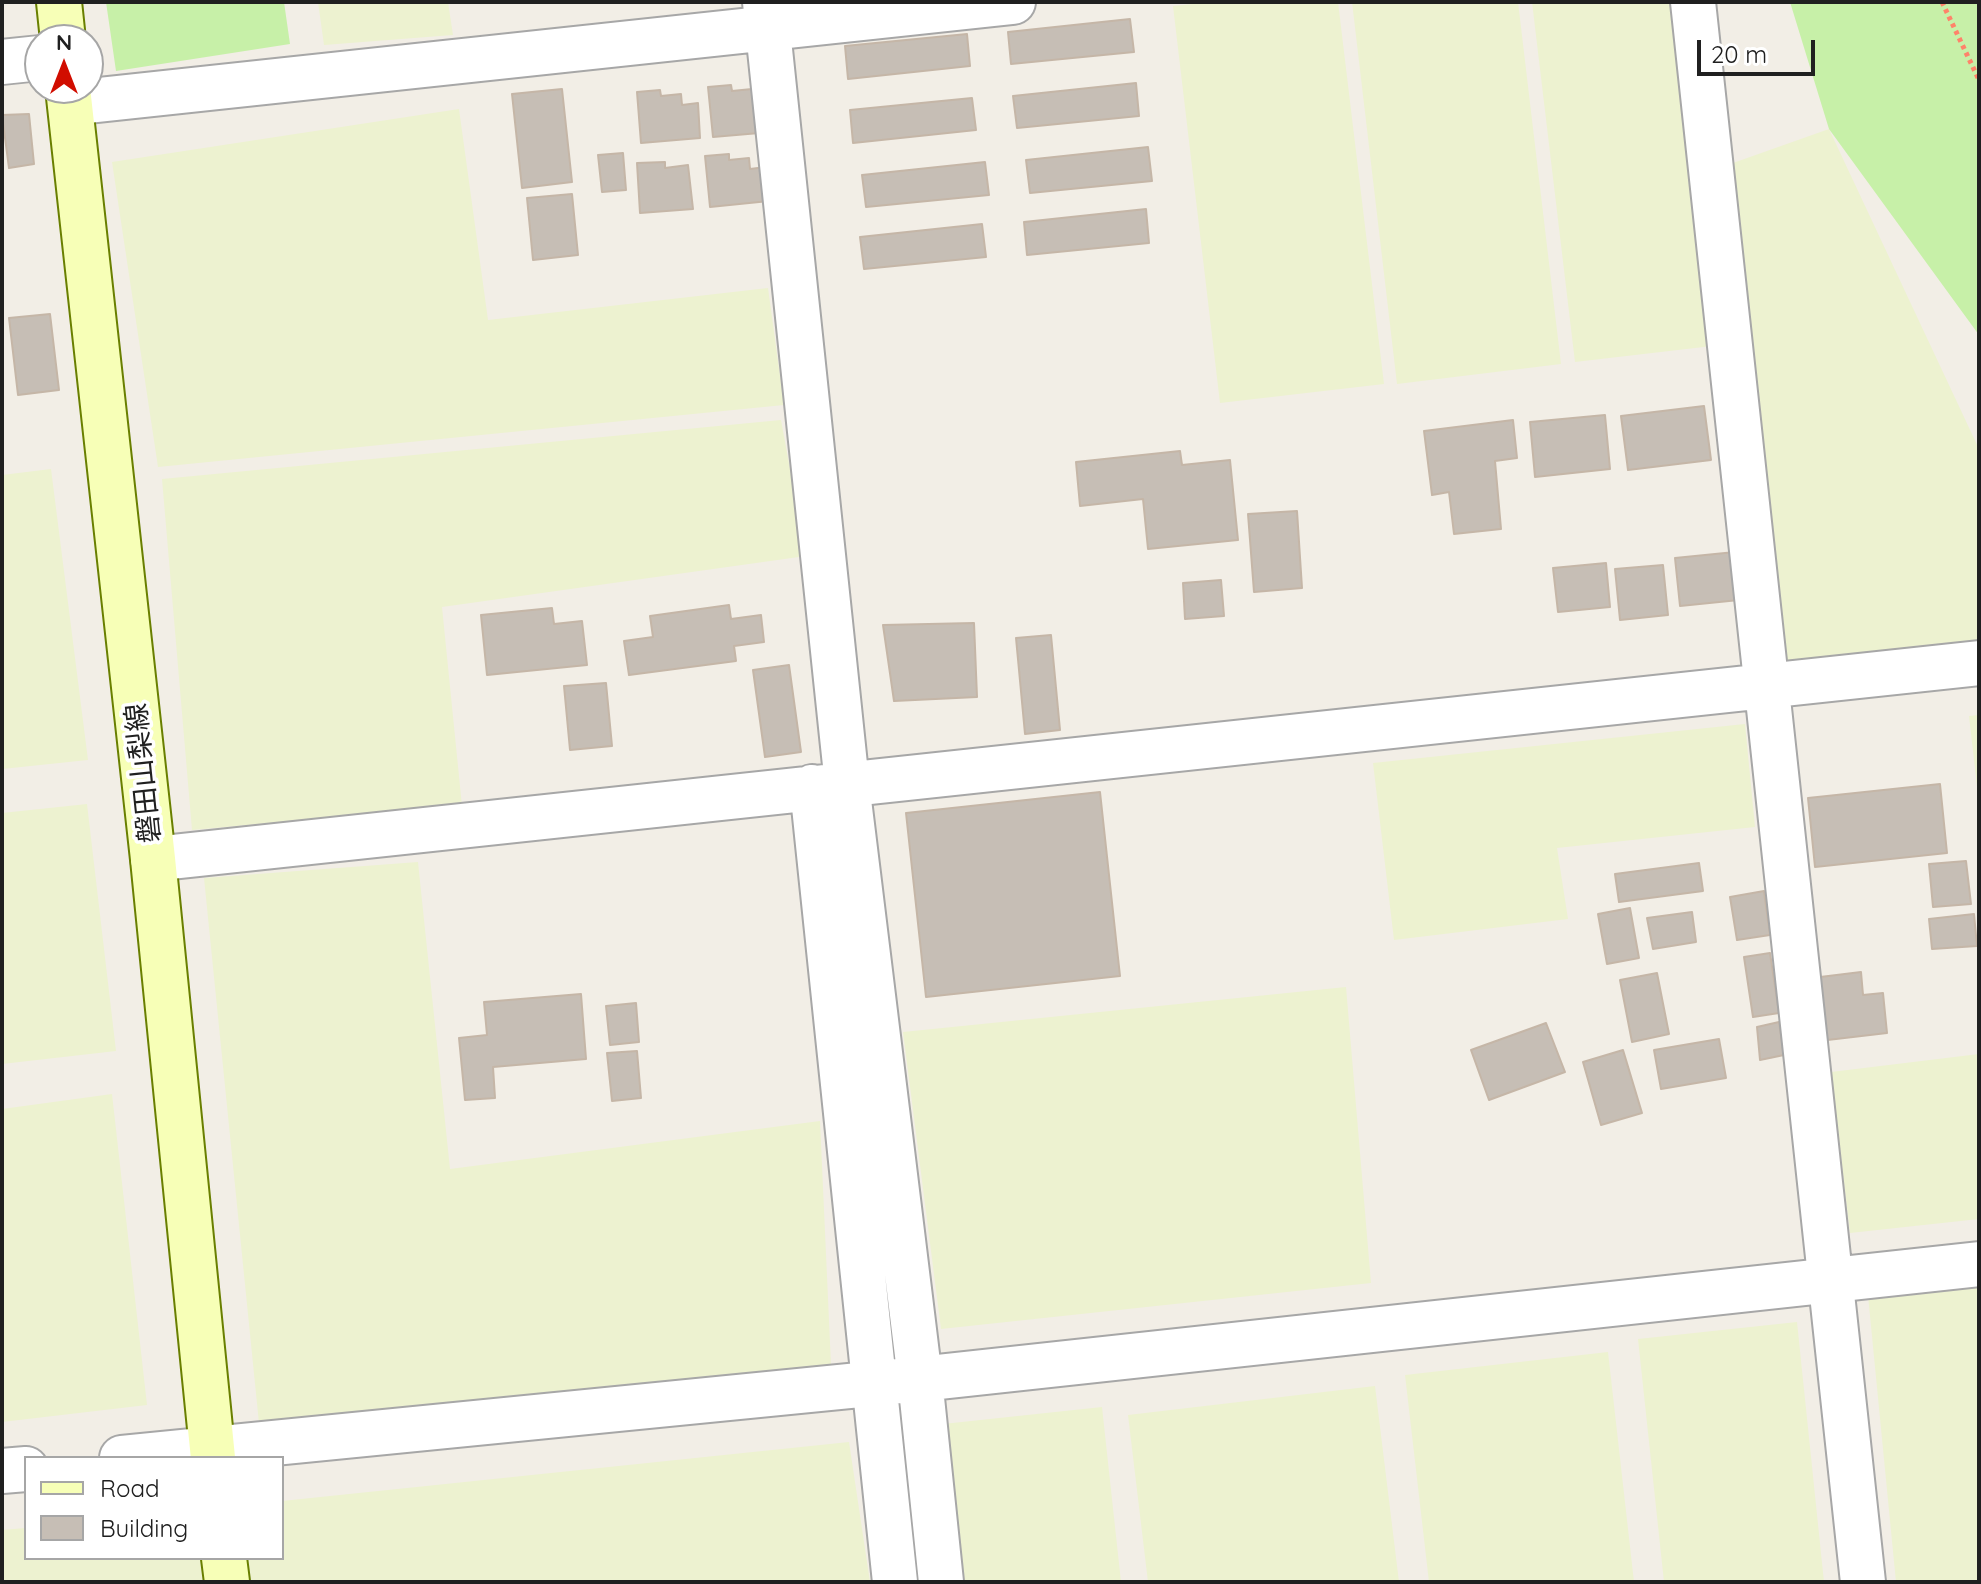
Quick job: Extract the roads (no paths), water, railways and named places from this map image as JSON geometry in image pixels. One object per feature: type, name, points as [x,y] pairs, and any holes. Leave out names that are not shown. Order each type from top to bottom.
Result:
[{"type":"main road","points":[[59,2],[61,24]]},
{"type":"main road","name":"磐田山梨線","points":[[70,104],[153,859],[212,1453]]},
{"type":"main road","points":[[224,1560],[227,1582]]},
{"type":"street","points":[[104,92],[766,15],[1013,2]]},
{"type":"street","points":[[1693,2],[1863,1582]]},
{"type":"street","points":[[766,15],[830,786],[874,1383],[895,1582]]},
{"type":"street","points":[[2,62],[24,60]]},
{"type":"street","points":[[153,859],[1979,663]]},
{"type":"street","points":[[830,786],[920,1379],[941,1582]]},
{"type":"street","points":[[158,1456],[212,1453],[920,1379],[1979,1264]]},
{"type":"street","points":[[2,1471],[24,1469]]},
{"type":"waterway","points":[[885,1272],[918,1582]]}]
